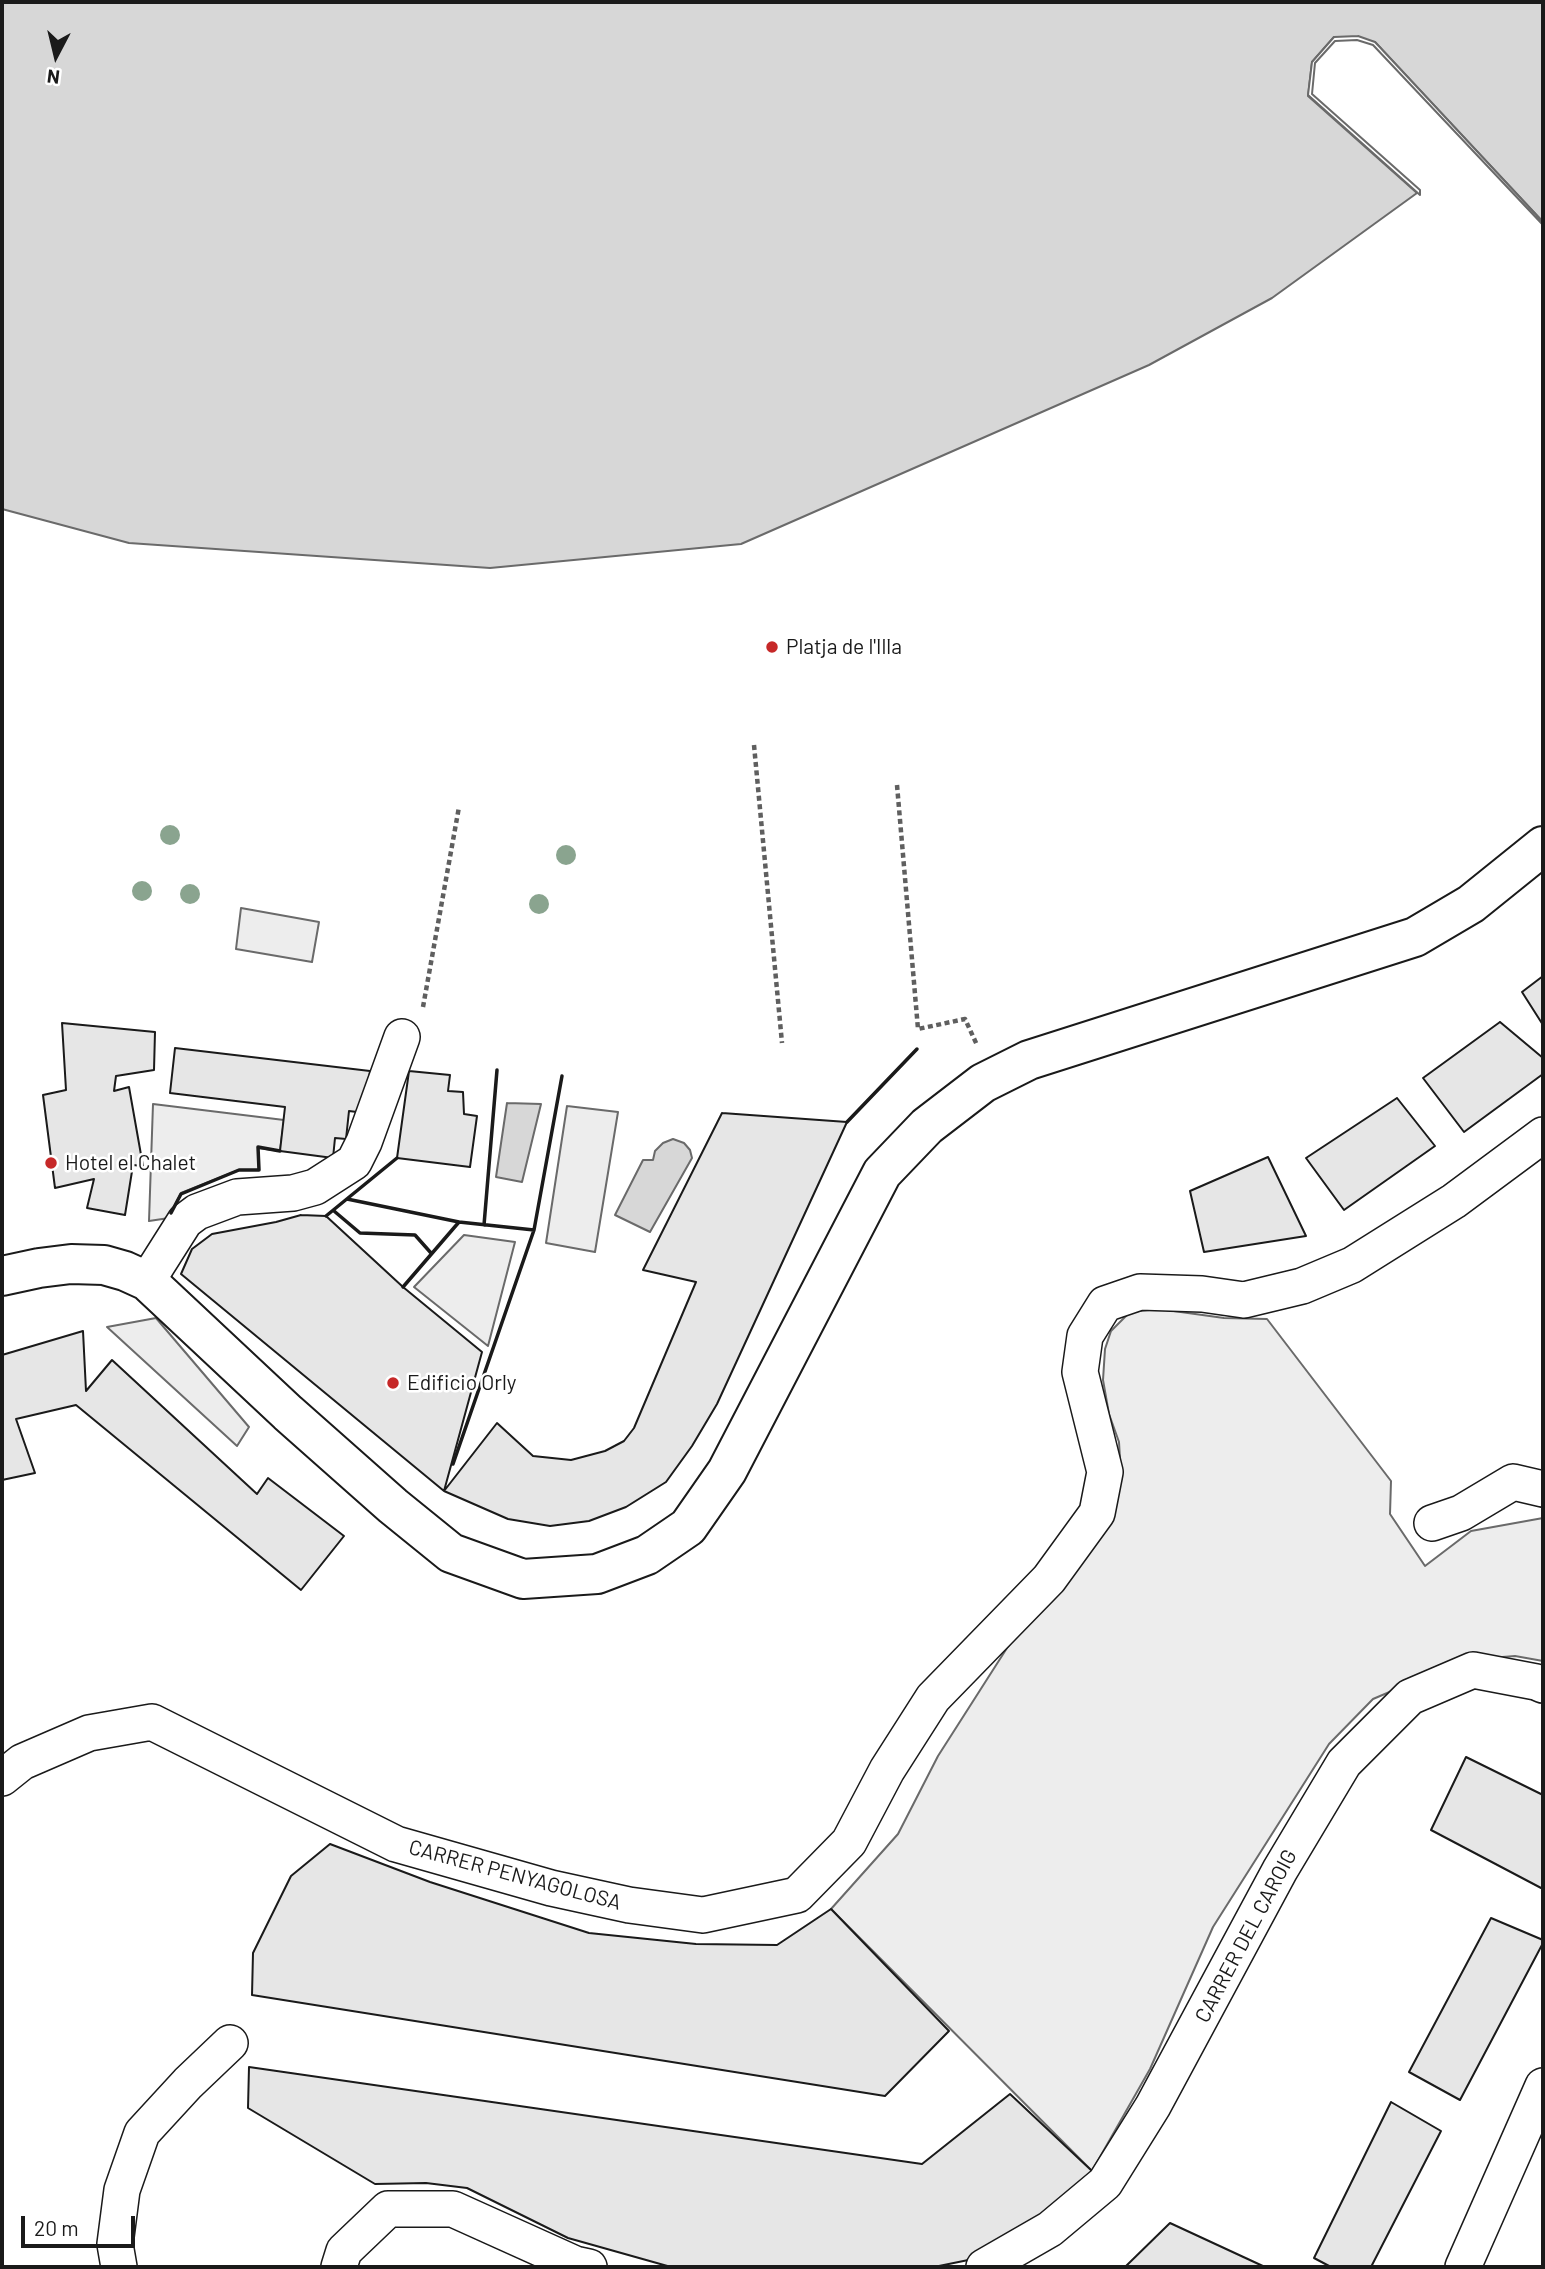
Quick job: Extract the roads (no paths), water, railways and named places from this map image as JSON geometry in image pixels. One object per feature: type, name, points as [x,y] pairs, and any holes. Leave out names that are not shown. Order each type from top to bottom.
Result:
[{"type":"street","points":[[2,1276],[71,1264],[104,1265],[125,1270],[146,1281],[288,1413],[393,1506],[451,1553],[523,1579],[597,1574],[647,1555],[688,1527],[727,1471],[882,1173],[927,1126],[983,1083],[1029,1060],[1415,937],[1471,904],[1543,846]]},
{"type":"street","points":[[146,1281],[185,1221],[197,1212],[237,1196],[293,1193],[314,1187],[354,1161],[364,1142],[402,1037]]},
{"type":"street","name":"CARRER PENYAGOLOSA","points":[[2,1778],[22,1762],[89,1733],[152,1722],[396,1844],[551,1888],[629,1905],[703,1914],[797,1895],[849,1842],[887,1770],[933,1698],[1049,1579],[1097,1513],[1105,1472],[1080,1372],[1085,1336],[1104,1304],[1140,1292],[1202,1294],[1244,1300],[1301,1286],[1352,1265],[1454,1201],[1543,1135]]},
{"type":"street","points":[[1432,1523],[1461,1513],[1513,1482],[1543,1489]]},
{"type":"street","name":"CARRER DEL CAROIG","points":[[984,2267],[1050,2229],[1105,2183],[1153,2106],[1280,1870],[1344,1763],[1410,1697],[1473,1670],[1543,1685]]},
{"type":"street","points":[[119,2267],[115,2244],[122,2190],[142,2133],[230,2043]]},
{"type":"street","points":[[1463,2267],[1543,2086]]},
{"type":"street","points":[[339,2267],[344,2251],[388,2209],[453,2209],[575,2264],[589,2267]]},
{"type":"place","name":"Platja de l'Illa","points":[[772,647]]},
{"type":"place","name":"Hotel el Chalet","points":[[51,1163]]},
{"type":"place","name":"Edificio Orly","points":[[393,1383]]}]
